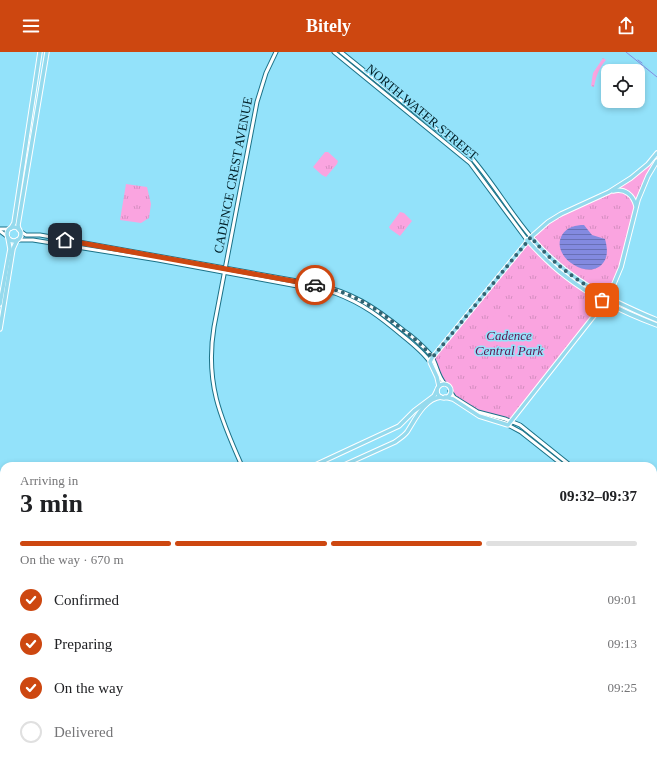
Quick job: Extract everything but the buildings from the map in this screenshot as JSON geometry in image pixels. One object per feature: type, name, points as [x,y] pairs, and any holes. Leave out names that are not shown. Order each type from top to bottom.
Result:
[{"type":"main road","points":[[0,304],[10,247],[7,233],[14,223],[40,52]]},
{"type":"main road","points":[[0,329],[13,249],[20,236],[18,227],[19,218],[47,52]]},
{"type":"main road","points":[[657,153],[638,173],[609,192],[561,214],[548,222],[527,240],[431,360],[438,377],[438,394],[443,397],[453,399],[479,416],[508,425],[607,300],[618,275],[636,207],[646,180],[657,161]]},
{"type":"main road","points":[[609,192],[621,190],[628,193],[633,199],[636,207]]},
{"type":"main road","points":[[10,229],[16,228],[20,231]]},
{"type":"main road","points":[[8,237],[12,240],[17,240]]},
{"type":"main road","name":"NORTH WATER STREET","points":[[531,237],[541,249],[560,266],[607,300],[657,320]]},
{"type":"main road","name":"NORTH WATER STREET","points":[[527,240],[565,276],[626,312],[657,325]]},
{"type":"main road","points":[[322,462],[399,426],[414,411],[433,397],[438,388],[445,384],[449,387],[449,395],[435,399],[420,411],[407,432],[401,438],[351,462]]},
{"type":"street","name":"CADENCE CREST AVENUE","points":[[240,462],[220,415],[212,380],[212,340],[256,105],[266,73],[276,52]]},
{"type":"street","name":"NORTH WATER STREET","points":[[334,52],[470,163],[527,240]]},
{"type":"street","name":"NORTH WATER STREET","points":[[341,52],[470,156],[531,237]]},
{"type":"street","points":[[0,230],[10,229]]},
{"type":"street","points":[[0,230],[8,237]]},
{"type":"street","points":[[20,231],[26,235],[40,235],[329,287],[357,298],[378,310],[420,344],[445,384]]},
{"type":"street","points":[[17,240],[33,240],[158,260],[324,291],[349,298],[371,310],[431,360]]},
{"type":"street","points":[[139,257],[150,257],[154,255]]},
{"type":"street","points":[[154,255],[158,260]]},
{"type":"street","points":[[190,266],[192,262]]},
{"type":"street","points":[[450,391],[454,397],[478,412],[511,420],[566,462]]},
{"type":"street","points":[[508,425],[521,432],[559,462]]},
{"type":"green space","points":[[603,58],[606,60],[601,64],[594,87],[591,86],[593,73]]},
{"type":"green space","points":[[325,152],[328,152],[338,161],[326,177],[313,167]]},
{"type":"green space","points":[[653,163],[644,179],[636,201],[629,191],[619,188]]},
{"type":"green space","points":[[126,184],[147,187],[151,204],[149,218],[141,223],[120,220]]},
{"type":"green space","points":[[613,191],[625,193],[633,202],[634,211],[618,273],[607,296],[566,268],[532,237],[555,219]]},
{"type":"green space","points":[[400,212],[404,213],[412,221],[400,236],[389,227]]},
{"type":"green space","name":"Cadence Central Park","points":[[528,242],[541,258],[561,275],[581,290],[603,302],[510,419],[479,411],[453,394],[449,386],[443,380],[433,359]]},
{"type":"green space","points":[[496,312],[511,318],[510,320],[513,322],[504,338],[487,328]]},
{"type":"water","points":[[584,225],[592,235],[605,239],[607,253],[606,258],[599,267],[583,269],[574,265],[562,252],[560,244],[562,235],[566,230],[575,226]]},
{"type":"waterway","points":[[626,52],[657,77]]},
{"type":"waterway","points":[[638,60],[642,63]]},
{"type":"way so far","points":[[315,285],[329,287],[350,295],[378,310],[424,347],[432,358],[531,237],[541,249],[570,274],[608,298],[606,302],[602,300]]},
{"type":"route","points":[[65,240],[315,285]]}]
